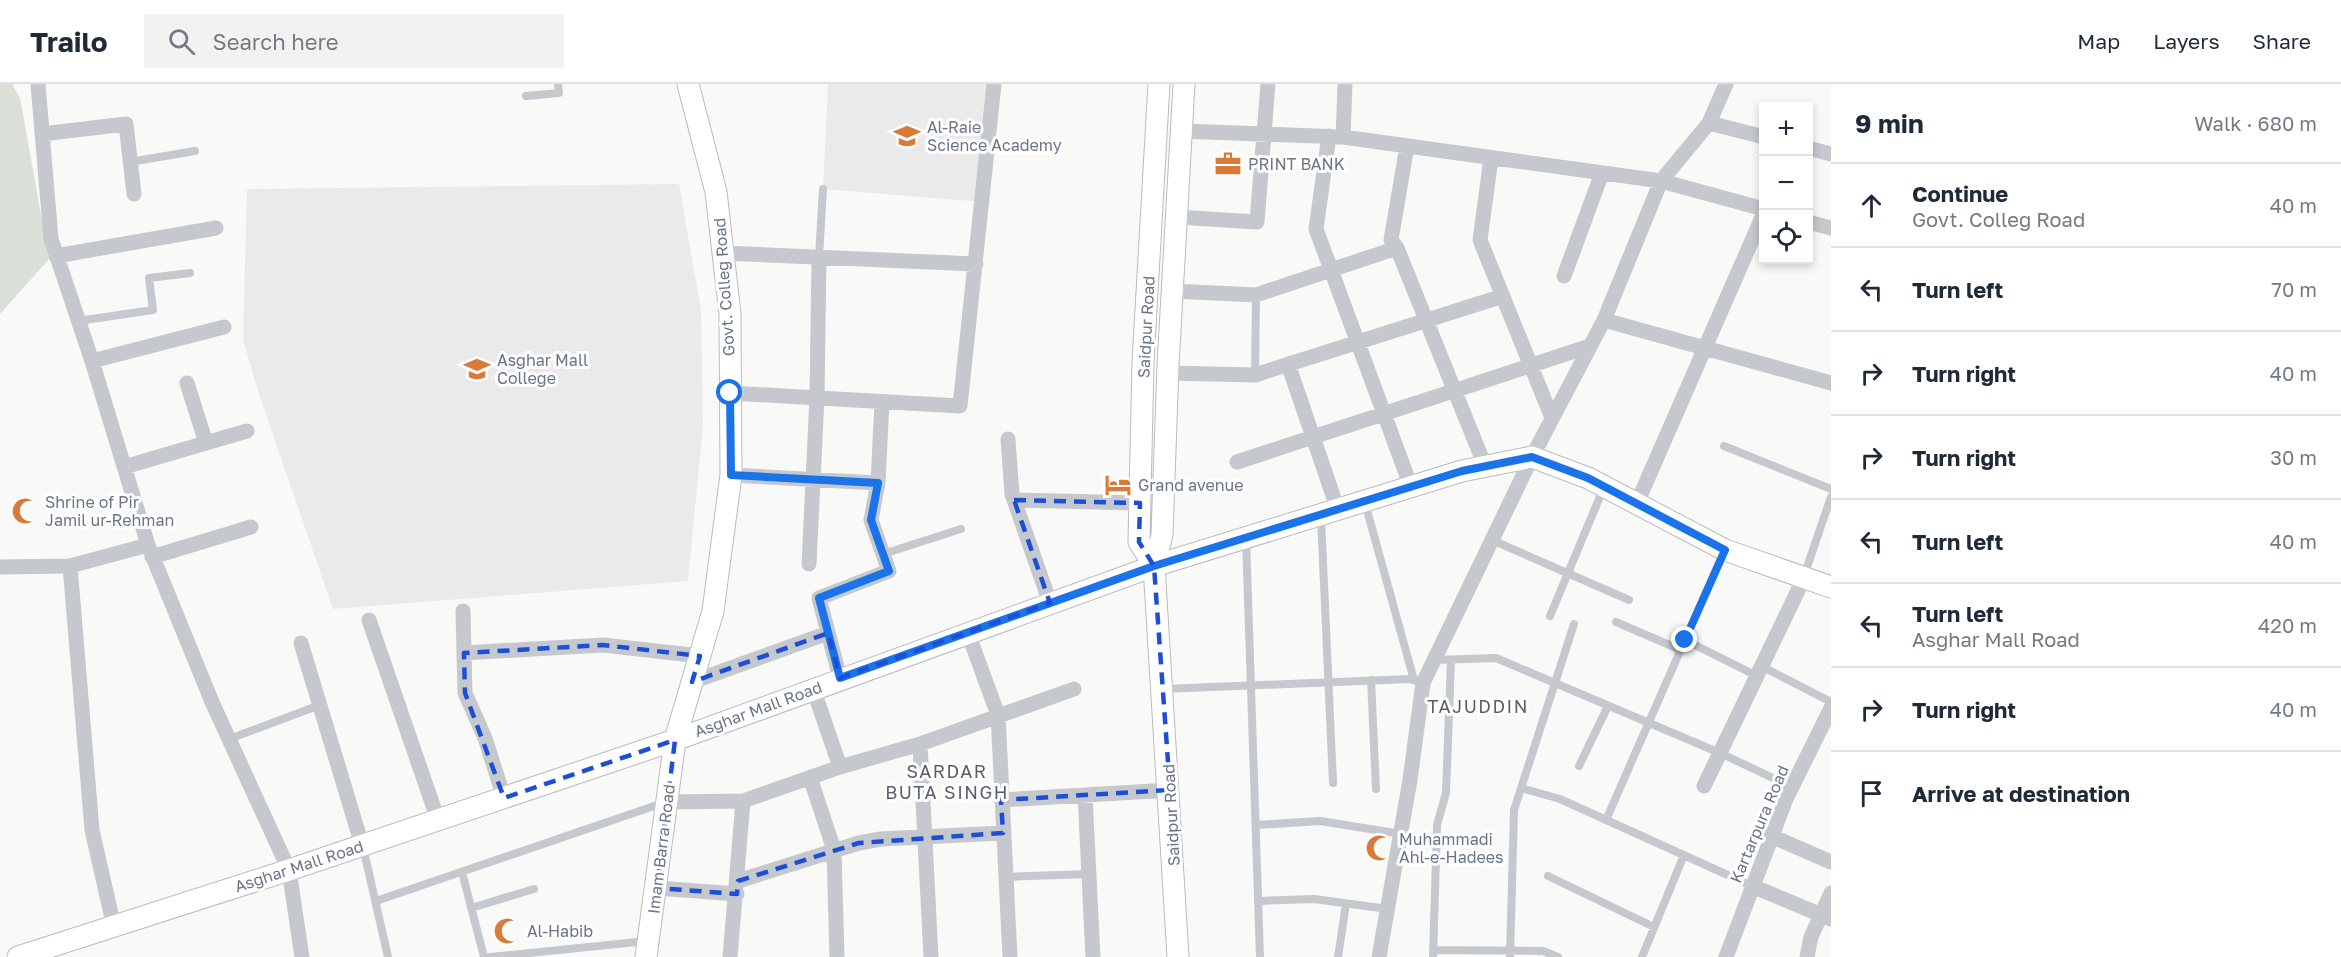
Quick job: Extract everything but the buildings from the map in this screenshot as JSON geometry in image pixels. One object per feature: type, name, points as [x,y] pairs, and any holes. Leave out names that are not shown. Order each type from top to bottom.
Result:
[{"type":"main road","name":"Govt. Colleg Road","points":[[675,740],[713,611],[731,475],[730,314],[716,192],[688,84]]},
{"type":"main road","name":"Saidpur Road","points":[[1154,566],[1139,542],[1143,362],[1159,84]]},
{"type":"main road","name":"Saidpur Road","points":[[1178,957],[1170,790],[1154,566],[1162,535],[1172,291],[1184,84]]},
{"type":"main road","points":[[1532,457],[1605,486],[1725,550],[1831,587]]},
{"type":"main road","name":"Asghar Mall Road","points":[[18,957],[289,870],[675,740],[840,678],[1154,566],[1411,487],[1485,466],[1532,457]]},
{"type":"main road","name":"Imam Barra Road","points":[[647,949],[657,888],[675,740]]},
{"type":"street","points":[[38,84],[51,239],[56,256],[92,362],[150,551],[229,739],[289,870],[302,957]]},
{"type":"street","points":[[730,393],[960,406],[994,84]]},
{"type":"street","points":[[1176,218],[1257,222],[1268,84]]},
{"type":"street","points":[[1345,84],[1316,229],[1411,487]]},
{"type":"street","points":[[1379,957],[1401,834],[1419,681],[1434,660],[1532,457],[1604,320],[1661,181],[1709,123],[1726,84]]},
{"type":"street","points":[[1709,123],[1759,136]]},
{"type":"street","points":[[42,134],[126,124],[134,194]]},
{"type":"street","points":[[1181,131],[1336,137],[1407,146],[1661,181],[1761,210]]},
{"type":"street","points":[[1407,146],[1391,240],[1397,248],[1485,466]]},
{"type":"street","points":[[1813,149],[1831,154]]},
{"type":"street","points":[[1491,158],[1480,240],[1552,418]]},
{"type":"street","points":[[1564,276],[1602,173]]},
{"type":"street","points":[[1637,503],[1759,223]]},
{"type":"street","points":[[1813,223],[1831,228]]},
{"type":"street","points":[[56,256],[216,228]]},
{"type":"street","points":[[1172,291],[1256,295],[1397,248]]},
{"type":"street","points":[[723,253],[976,264]]},
{"type":"street","points":[[809,564],[817,398],[819,257]]},
{"type":"street","points":[[1168,373],[1255,375],[1503,296]]},
{"type":"street","points":[[1604,320],[1704,350],[1831,383]]},
{"type":"street","points":[[92,362],[224,327]]},
{"type":"street","points":[[1237,462],[1590,346]]},
{"type":"street","points":[[1288,364],[1313,437],[1329,513]]},
{"type":"street","points":[[187,383],[206,443]]},
{"type":"street","points":[[840,678],[819,598],[889,571],[871,520],[878,483],[882,402]]},
{"type":"street","points":[[124,467],[247,431]]},
{"type":"street","points":[[1008,439],[1014,500],[1050,603]]},
{"type":"street","points":[[731,475],[878,483]]},
{"type":"street","points":[[1014,500],[1140,503]]},
{"type":"street","points":[[0,567],[70,566],[150,551],[251,527]]},
{"type":"street","points":[[70,566],[92,830],[114,927]]},
{"type":"street","points":[[1704,786],[1804,578]]},
{"type":"street","points":[[463,611],[465,693],[485,738],[504,798]]},
{"type":"street","points":[[369,620],[438,820]]},
{"type":"street","points":[[692,682],[828,633]]},
{"type":"street","points":[[968,633],[998,715],[1010,957]]},
{"type":"street","points":[[301,643],[362,845]]},
{"type":"street","points":[[464,653],[603,645],[700,656]]},
{"type":"street","points":[[813,688],[840,767]]},
{"type":"street","points":[[668,802],[743,801],[840,767],[920,744],[1074,689]]},
{"type":"street","name":"Kartarpura Road","points":[[1726,957],[1792,787],[1831,708]]},
{"type":"street","points":[[920,744],[931,957]]},
{"type":"street","points":[[810,777],[834,850],[837,957]]},
{"type":"street","points":[[1001,800],[1170,790]]},
{"type":"street","points":[[1085,795],[1093,957]]},
{"type":"street","points":[[730,957],[743,801]]},
{"type":"street","points":[[657,888],[737,888],[834,850],[881,839],[1003,833]]},
{"type":"street","points":[[1772,836],[1831,862]]},
{"type":"street","points":[[1752,886],[1826,917]]},
{"type":"street","points":[[1807,957],[1811,937],[1826,917],[1831,893]]},
{"type":"lane","points":[[526,96],[559,93],[558,84]]},
{"type":"lane","points":[[130,162],[195,152]]},
{"type":"lane","points":[[819,257],[823,189]]},
{"type":"lane","points":[[78,321],[153,310],[149,278],[190,273]]},
{"type":"lane","points":[[1255,375],[1256,295]]},
{"type":"lane","points":[[1724,446],[1831,489]]},
{"type":"lane","points":[[1550,616],[1605,486]]},
{"type":"lane","points":[[1804,578],[1831,497]]},
{"type":"lane","points":[[1163,689],[1371,680],[1419,681],[1365,502]]},
{"type":"lane","points":[[1329,513],[1329,682],[1333,783]]},
{"type":"lane","points":[[883,554],[961,529]]},
{"type":"lane","points":[[1246,538],[1260,957]]},
{"type":"lane","points":[[1492,540],[1629,600]]},
{"type":"lane","points":[[1606,820],[1725,550]]},
{"type":"lane","points":[[1616,622],[1681,650]]},
{"type":"lane","points":[[1510,954],[1514,810],[1574,624]]},
{"type":"lane","points":[[1685,640],[1831,702]]},
{"type":"lane","points":[[1434,660],[1496,658],[1720,753],[1792,787]]},
{"type":"lane","points":[[1451,660],[1446,793],[1437,825],[1433,954],[1510,954],[1542,951],[1558,957]]},
{"type":"lane","points":[[1371,680],[1376,789]]},
{"type":"lane","points":[[229,739],[320,705]]},
{"type":"lane","points":[[1579,766],[1608,705]]},
{"type":"lane","points":[[1521,788],[1560,799],[1752,886]]},
{"type":"lane","points":[[376,901],[668,802]]},
{"type":"lane","points":[[1256,825],[1320,821],[1401,834]]},
{"type":"lane","points":[[362,845],[388,957]]},
{"type":"lane","points":[[1642,957],[1684,855]]},
{"type":"lane","points":[[462,872],[484,957]]},
{"type":"lane","points":[[1005,877],[1089,874]]},
{"type":"lane","points":[[1548,876],[1654,927]]},
{"type":"lane","points":[[471,908],[534,889]]},
{"type":"lane","points":[[1258,901],[1314,899],[1388,909]]},
{"type":"lane","points":[[1338,957],[1346,904]]},
{"type":"lane","points":[[490,957],[647,949]]},
{"type":"highlighted area","points":[[1014,500],[1140,503],[1139,542],[1154,566],[1170,790],[1001,800],[1003,833],[859,843],[738,881],[737,894],[657,888],[675,740],[504,798],[465,693],[464,653],[603,645],[700,656],[692,682],[828,633],[840,678],[1050,603]]},
{"type":"shaded area","points":[[0,84],[12,84],[20,98],[49,259],[0,314]]},
{"type":"shaded area","name":"Al-Raie Science Academy","points":[[828,84],[994,84],[983,202],[823,189]]},
{"type":"shaded area","name":"Asghar Mall College","points":[[679,184],[701,310],[703,425],[688,581],[333,609],[260,397],[243,340],[247,189]]},
{"type":"place","name":"Al-Raie Science Academy","points":[[907,136]]},
{"type":"place","name":"PRINT BANK","points":[[1228,164]]},
{"type":"place","name":"Asghar Mall College","points":[[477,369]]},
{"type":"place","name":"Grand avenue","points":[[1118,485]]},
{"type":"place","name":"Shrine of Pir Jamil ur-Rehman","points":[[25,511]]},
{"type":"place","name":"Muhammadi Ahl-e-Hadees","points":[[1379,848]]},
{"type":"place","name":"Al-Habib","points":[[507,931]]},
{"type":"district","name":"TAJUDDIN","points":[[1478,706]]},
{"type":"district","name":"SARDAR BUTA SINGH","points":[[947,781]]},
{"type":"route","points":[[730,393],[731,475],[878,483],[871,520],[889,571],[819,598],[840,678],[1154,566],[1462,471],[1532,457],[1588,478],[1725,550],[1685,640]]}]
